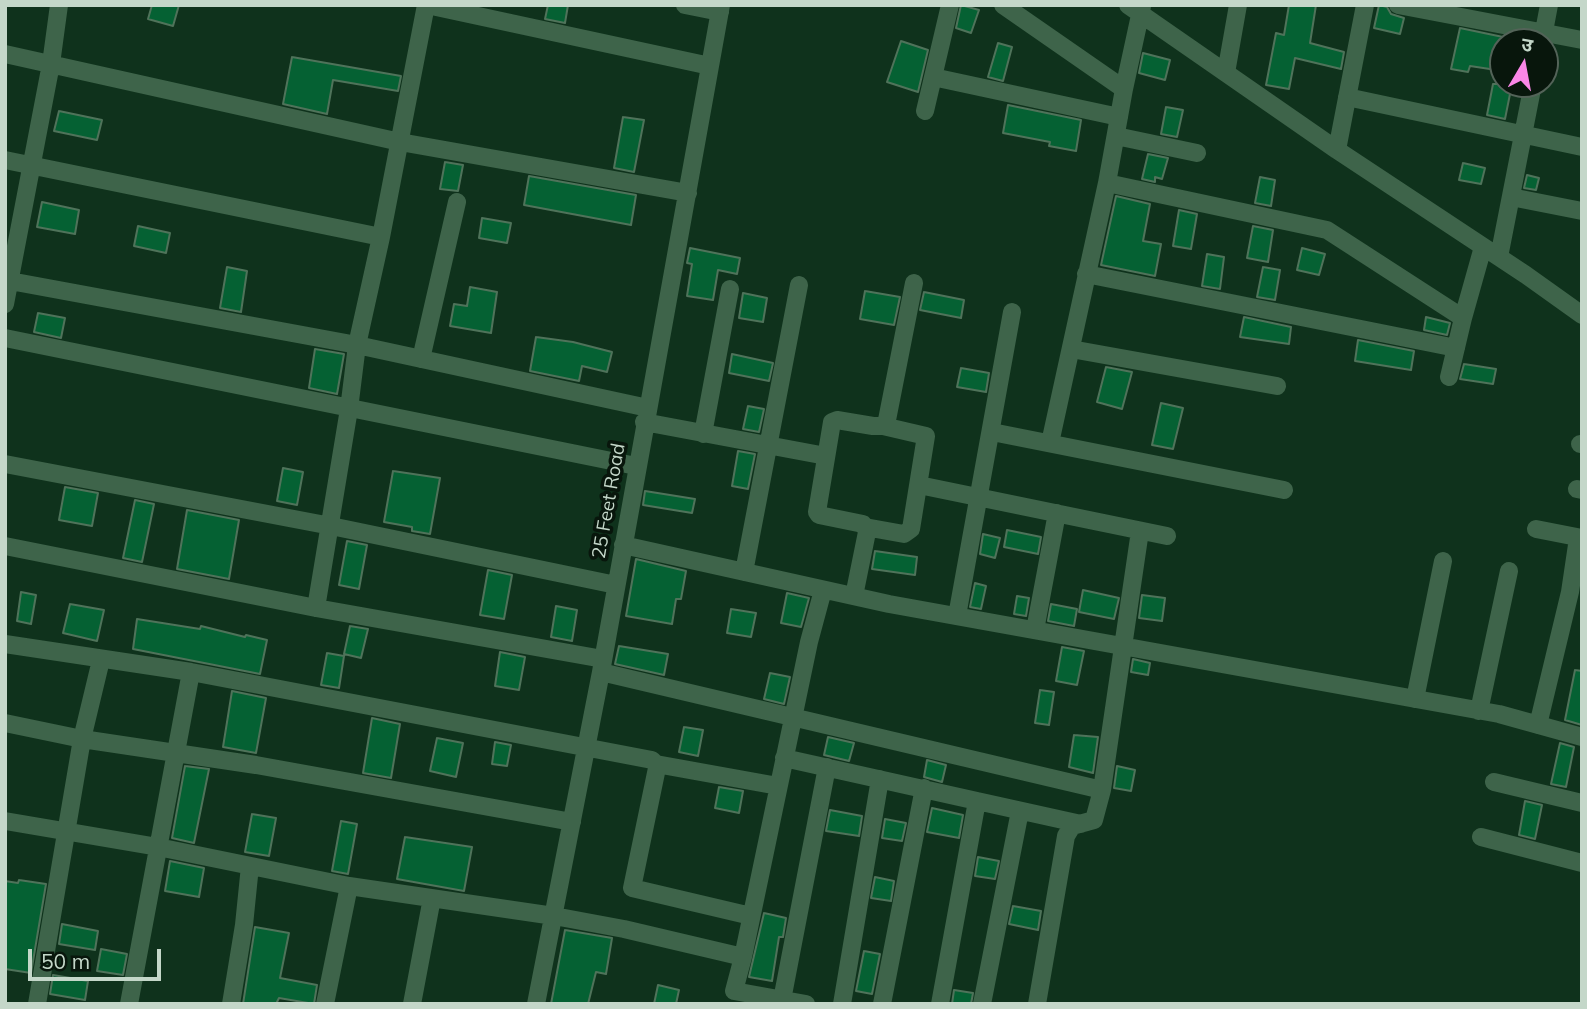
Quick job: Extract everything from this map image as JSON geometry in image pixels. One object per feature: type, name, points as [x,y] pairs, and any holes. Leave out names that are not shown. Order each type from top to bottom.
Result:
[{"type":"street","points":[[5,304],[10,281],[11,242],[32,165],[59,5]]},
{"type":"street","points":[[316,608],[358,345],[427,5],[710,66]]},
{"type":"street","points":[[685,5],[721,9]]},
{"type":"street","points":[[925,111],[950,5]]},
{"type":"street","points":[[1003,5],[1124,89]]},
{"type":"street","points":[[1226,73],[1238,5]]},
{"type":"street","points":[[1337,150],[1365,5]]},
{"type":"street","points":[[1398,5],[1502,28]]},
{"type":"street","points":[[1545,28],[1549,5]]},
{"type":"street","points":[[1051,443],[1107,183],[1137,8],[1337,150],[1582,315]]},
{"type":"street","name":"25 Feet Road","points":[[536,1004],[602,666],[636,466],[721,9]]},
{"type":"street","points":[[1559,38],[1582,40]]},
{"type":"street","points":[[5,54],[400,142],[688,193]]},
{"type":"street","points":[[933,77],[1119,117]]},
{"type":"street","points":[[1348,97],[1582,147]]},
{"type":"street","points":[[1499,257],[1530,98]]},
{"type":"street","points":[[1115,135],[1197,152]]},
{"type":"street","points":[[5,160],[381,237]]},
{"type":"street","points":[[1107,183],[1327,230],[1463,318]]},
{"type":"street","points":[[1511,197],[1582,211]]},
{"type":"street","points":[[421,359],[457,202]]},
{"type":"street","points":[[1449,377],[1483,247]]},
{"type":"street","points":[[1086,274],[1456,348]]},
{"type":"street","points":[[10,281],[358,345],[646,415],[703,434],[826,456]]},
{"type":"street","points":[[883,425],[887,419],[914,283]]},
{"type":"street","points":[[744,572],[799,285]]},
{"type":"street","points":[[703,434],[730,289]]},
{"type":"street","points":[[957,616],[1012,312]]},
{"type":"street","points":[[5,338],[636,466]]},
{"type":"street","points":[[1071,349],[1277,386]]},
{"type":"street","points":[[834,421],[883,425],[926,436],[911,529],[904,534],[865,527],[863,524],[819,515],[817,512],[834,421]]},
{"type":"street","points":[[992,432],[1284,490]]},
{"type":"street","points":[[5,464],[331,526],[616,585]]},
{"type":"street","points":[[919,485],[1167,536]]},
{"type":"street","points":[[1035,630],[1056,513]]},
{"type":"street","points":[[854,596],[867,532],[865,527]]},
{"type":"street","points":[[1536,529],[1580,538],[1538,725]]},
{"type":"street","points":[[1037,1004],[1066,836],[1072,826],[1094,820],[1102,790],[1121,646],[1140,531]]},
{"type":"street","points":[[623,545],[823,590],[957,616],[1479,711],[1582,737]]},
{"type":"street","points":[[5,546],[602,666],[793,719],[1102,790]]},
{"type":"street","points":[[1415,699],[1443,561]]},
{"type":"street","points":[[1479,711],[1509,571]]},
{"type":"street","points":[[806,1004],[732,997],[823,590]]},
{"type":"street","points":[[5,644],[191,672],[778,786]]},
{"type":"street","points":[[37,1004],[82,738],[101,660]]},
{"type":"street","points":[[129,1004],[191,672]]},
{"type":"street","points":[[5,723],[572,822]]},
{"type":"street","points":[[785,758],[1081,824]]},
{"type":"street","points":[[656,764],[632,888],[751,916]]},
{"type":"street","points":[[782,1000],[827,767]]},
{"type":"street","points":[[842,1004],[880,779]]},
{"type":"street","points":[[1494,782],[1582,803]]},
{"type":"street","points":[[883,1004],[924,788]]},
{"type":"street","points":[[940,1004],[977,801]]},
{"type":"street","points":[[982,1004],[1020,811]]},
{"type":"street","points":[[5,821],[158,847],[349,886],[554,916],[624,929],[743,957]]},
{"type":"street","points":[[1481,837],[1582,863]]},
{"type":"street","points":[[231,1004],[244,925],[250,866]]},
{"type":"street","points":[[325,1004],[349,886]]},
{"type":"street","points":[[412,1004],[432,898]]},
{"type":"building","points":[[152,5],[179,5],[173,26],[148,19]]},
{"type":"building","points":[[548,5],[568,5],[565,23],[545,19]]},
{"type":"building","points":[[961,5],[979,10],[971,33],[956,28]]},
{"type":"building","points":[[1289,5],[1316,5],[1310,43],[1344,52],[1341,69],[1295,58],[1289,89],[1266,85],[1276,33],[1284,35]]},
{"type":"building","points":[[1379,5],[1387,7],[1391,14],[1404,18],[1400,34],[1374,28]]},
{"type":"building","points":[[1460,28],[1489,34],[1489,69],[1470,66],[1468,72],[1451,69]]},
{"type":"building","points":[[901,41],[928,50],[918,92],[887,82]]},
{"type":"building","points":[[998,43],[1012,47],[1003,81],[988,77]]},
{"type":"building","points":[[1143,53],[1170,60],[1165,80],[1139,73]]},
{"type":"building","points":[[292,57],[401,76],[398,91],[333,80],[327,114],[283,104]]},
{"type":"building","points":[[1490,98],[1509,98],[1505,119],[1487,115]]},
{"type":"building","points":[[1008,105],[1081,120],[1076,151],[1049,146],[1050,142],[1003,133]]},
{"type":"building","points":[[1166,107],[1183,110],[1177,137],[1161,134]]},
{"type":"building","points":[[59,111],[102,120],[97,140],[54,131]]},
{"type":"building","points":[[623,117],[644,120],[634,172],[614,168]]},
{"type":"building","points":[[1148,154],[1168,158],[1162,179],[1155,177],[1155,182],[1142,179]]},
{"type":"building","points":[[445,162],[463,165],[458,191],[440,189]]},
{"type":"building","points":[[1463,163],[1485,168],[1481,184],[1459,180]]},
{"type":"building","points":[[1527,175],[1539,178],[1536,190],[1524,188]]},
{"type":"building","points":[[529,176],[636,195],[631,225],[524,205]]},
{"type":"building","points":[[1260,177],[1275,180],[1271,206],[1255,203]]},
{"type":"building","points":[[1116,196],[1150,204],[1143,241],[1161,244],[1155,276],[1101,265]]},
{"type":"building","points":[[42,202],[79,210],[75,234],[37,227]]},
{"type":"building","points":[[1179,210],[1197,214],[1191,249],[1173,246]]},
{"type":"building","points":[[482,218],[511,223],[507,243],[479,238]]},
{"type":"building","points":[[138,226],[170,233],[166,253],[134,246]]},
{"type":"building","points":[[1253,226],[1273,230],[1268,262],[1247,258]]},
{"type":"building","points":[[690,248],[740,258],[737,274],[718,270],[713,300],[687,296],[692,264],[687,263]]},
{"type":"building","points":[[1302,248],[1325,254],[1319,275],[1297,270]]},
{"type":"building","points":[[1207,254],[1224,257],[1220,289],[1202,286]]},
{"type":"building","points":[[227,267],[247,271],[241,312],[220,308]]},
{"type":"building","points":[[1263,267],[1280,270],[1275,300],[1257,297]]},
{"type":"building","points":[[470,287],[497,292],[491,333],[450,326],[454,304],[467,306]]},
{"type":"building","points":[[865,291],[900,297],[894,325],[860,319]]},
{"type":"building","points":[[924,292],[964,300],[961,318],[920,310]]},
{"type":"building","points":[[743,293],[767,298],[763,322],[739,318]]},
{"type":"building","points":[[38,313],[65,318],[61,338],[34,332]]},
{"type":"building","points":[[1244,317],[1291,327],[1289,344],[1240,337]]},
{"type":"building","points":[[1426,317],[1450,323],[1447,335],[1424,330]]},
{"type":"building","points":[[536,337],[573,342],[612,352],[607,372],[582,366],[579,381],[530,371]]},
{"type":"building","points":[[1358,340],[1414,351],[1411,370],[1355,361]]},
{"type":"building","points":[[315,349],[344,354],[337,394],[309,388]]},
{"type":"building","points":[[732,354],[773,363],[769,381],[729,373]]},
{"type":"building","points":[[1464,364],[1496,369],[1493,384],[1460,379]]},
{"type":"building","points":[[1106,367],[1132,372],[1122,409],[1097,402]]},
{"type":"building","points":[[961,368],[989,373],[986,392],[957,387]]},
{"type":"building","points":[[1161,403],[1183,408],[1173,449],[1152,445]]},
{"type":"building","points":[[748,406],[764,409],[759,432],[743,429]]},
{"type":"building","points":[[738,451],[755,454],[748,489],[732,486]]},
{"type":"building","points":[[283,468],[303,472],[297,505],[277,501]]},
{"type":"building","points":[[393,471],[440,478],[430,534],[412,531],[412,527],[384,522]]},
{"type":"building","points":[[65,487],[98,493],[92,526],[59,520]]},
{"type":"building","points":[[645,491],[695,499],[692,513],[643,505]]},
{"type":"building","points":[[135,500],[154,504],[142,562],[123,558]]},
{"type":"building","points":[[187,510],[239,520],[229,579],[177,569]]},
{"type":"building","points":[[1007,530],[1041,537],[1038,554],[1004,547]]},
{"type":"building","points":[[983,534],[1000,538],[995,558],[980,554]]},
{"type":"building","points":[[347,541],[367,545],[359,589],[339,585]]},
{"type":"building","points":[[875,551],[917,557],[915,575],[872,569]]},
{"type":"building","points":[[636,559],[686,571],[681,599],[676,599],[672,624],[626,616]]},
{"type":"building","points":[[488,570],[512,575],[504,619],[480,615]]},
{"type":"building","points":[[975,583],[986,586],[981,609],[970,607]]},
{"type":"building","points":[[1083,590],[1119,598],[1114,619],[1079,612]]},
{"type":"building","points":[[21,592],[36,595],[31,624],[17,621]]},
{"type":"building","points":[[787,593],[809,598],[801,627],[781,623]]},
{"type":"building","points":[[1142,595],[1165,598],[1162,621],[1139,618]]},
{"type":"building","points":[[1017,596],[1029,598],[1026,616],[1014,614]]},
{"type":"building","points":[[70,604],[104,610],[97,641],[63,633]]},
{"type":"building","points":[[1051,604],[1077,609],[1074,626],[1048,621]]},
{"type":"building","points":[[556,606],[577,610],[572,641],[551,637]]},
{"type":"building","points":[[731,609],[756,613],[751,637],[727,633]]},
{"type":"building","points":[[137,619],[200,629],[201,626],[267,640],[260,674],[133,649]]},
{"type":"building","points":[[350,626],[368,629],[361,658],[344,654]]},
{"type":"building","points":[[619,646],[668,654],[664,675],[615,664]]},
{"type":"building","points":[[1062,647],[1084,651],[1077,685],[1056,681]]},
{"type":"building","points":[[500,652],[525,657],[519,690],[495,686]]},
{"type":"building","points":[[327,653],[344,656],[339,688],[321,685]]},
{"type":"building","points":[[1133,659],[1150,663],[1148,675],[1131,672]]},
{"type":"building","points":[[1575,670],[1582,671],[1582,725],[1565,720]]},
{"type":"building","points":[[770,673],[790,677],[784,704],[764,699]]},
{"type":"building","points":[[1040,690],[1054,692],[1049,725],[1035,723]]},
{"type":"building","points":[[232,691],[266,698],[256,753],[223,747]]},
{"type":"building","points":[[372,718],[400,724],[391,778],[363,773]]},
{"type":"building","points":[[684,727],[703,730],[698,756],[679,752]]},
{"type":"building","points":[[1074,735],[1098,737],[1093,773],[1069,767]]},
{"type":"building","points":[[828,737],[854,743],[849,761],[824,755]]},
{"type":"building","points":[[437,738],[463,743],[456,777],[430,771]]},
{"type":"building","points":[[495,742],[511,745],[507,766],[492,764]]},
{"type":"building","points":[[1560,743],[1574,747],[1566,787],[1551,784]]},
{"type":"building","points":[[927,760],[946,765],[942,782],[924,777]]},
{"type":"building","points":[[185,766],[209,769],[194,843],[172,838]]},
{"type":"building","points":[[1117,766],[1135,770],[1131,791],[1114,788]]},
{"type":"building","points":[[719,787],[743,791],[739,813],[715,808]]},
{"type":"building","points":[[1525,801],[1542,805],[1535,839],[1519,835]]},
{"type":"building","points":[[932,808],[963,815],[959,838],[927,832]]},
{"type":"building","points":[[830,810],[862,816],[859,836],[826,831]]},
{"type":"building","points":[[252,814],[276,818],[269,856],[245,852]]},
{"type":"building","points":[[885,819],[906,823],[902,841],[882,838]]},
{"type":"building","points":[[341,821],[357,824],[348,874],[332,871]]},
{"type":"building","points":[[405,837],[472,847],[464,891],[397,879]]},
{"type":"building","points":[[978,857],[999,861],[995,879],[975,876]]},
{"type":"building","points":[[170,861],[204,868],[199,897],[165,891]]},
{"type":"building","points":[[875,877],[894,881],[891,901],[871,898]]},
{"type":"building","points":[[19,880],[46,884],[31,973],[5,969],[5,881],[18,883]]},
{"type":"building","points":[[1013,906],[1041,911],[1038,930],[1009,924]]},
{"type":"building","points":[[764,913],[786,918],[783,937],[779,937],[772,981],[749,977]]},
{"type":"building","points":[[62,924],[98,931],[95,950],[59,944]]},
{"type":"building","points":[[255,927],[289,933],[280,978],[317,985],[314,1004],[279,998],[276,1004],[243,1004]]},
{"type":"building","points":[[565,930],[612,938],[606,974],[596,972],[588,1004],[551,1004]]},
{"type":"building","points":[[101,949],[127,954],[123,975],[97,971]]},
{"type":"building","points":[[864,951],[880,954],[872,994],[856,991]]},
{"type":"building","points":[[53,975],[88,981],[85,1000],[50,994]]},
{"type":"building","points":[[658,985],[679,990],[676,1004],[654,1004]]},
{"type":"building","points":[[954,990],[973,993],[971,1004],[952,1004]]}]
